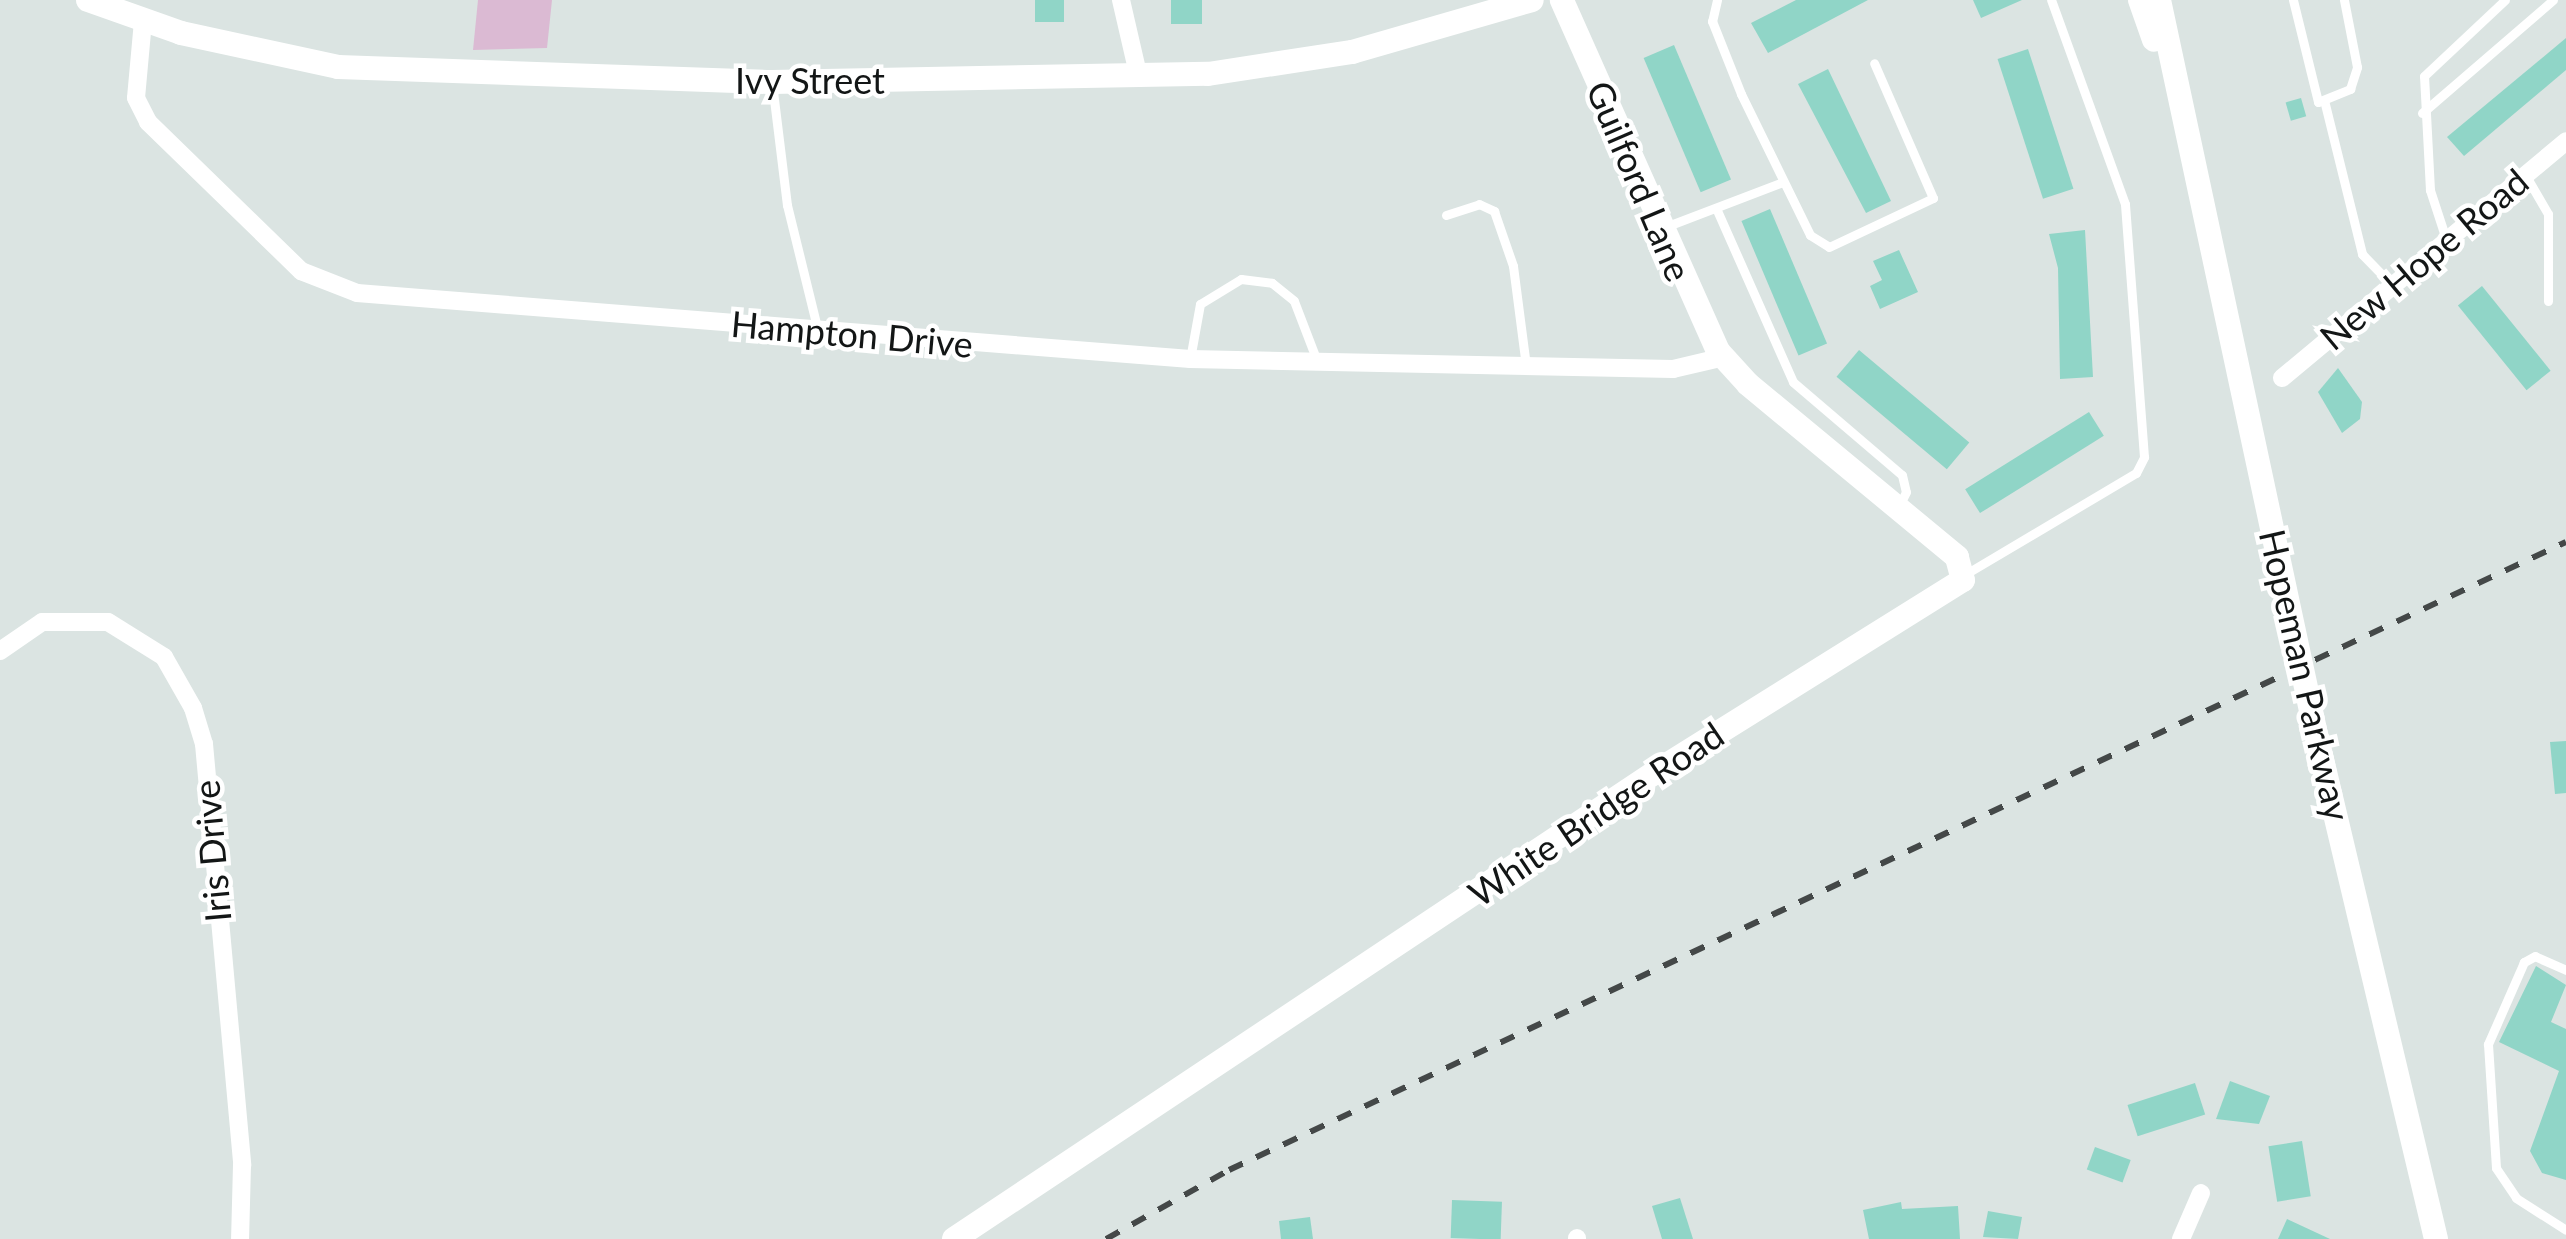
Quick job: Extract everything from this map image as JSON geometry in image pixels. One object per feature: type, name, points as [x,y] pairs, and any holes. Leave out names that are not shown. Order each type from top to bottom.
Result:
[{"type":"main road","name":"Ivy Street","points":[[88,0],[143,21],[338,67],[772,82],[1139,77],[1352,52],[1532,0]]},
{"type":"main road","name":"Guilford Lane","points":[[1562,0],[1660,229],[1724,357]]},
{"type":"main road","name":"Hopeman Parkway","points":[[2140,0],[2180,110]]},
{"type":"main road","name":"Hopeman Parkway","points":[[2159,0],[2316,734],[2436,1239]]},
{"type":"main road","points":[[1724,357],[1958,557],[1964,574]]},
{"type":"main road","name":"White Bridge Road","points":[[954,1239],[1724,727],[1931,605],[1964,574]]},
{"type":"street","points":[[1121,0],[1139,77]]},
{"type":"street","name":"Hampton Drive","points":[[143,21],[135,70],[141,112],[312,277],[357,293],[1190,358],[1673,369],[1724,357]]},
{"type":"street","name":"New Hope Road","points":[[2282,378],[2566,141]]},
{"type":"street","name":"Iris Drive","points":[[0,651],[42,622],[108,622],[164,657],[193,709],[203,744],[242,1165],[240,1239]]},
{"type":"street","points":[[2181,1239],[2201,1193]]},
{"type":"lane","points":[[1717,0],[1712,21],[1783,182],[1810,236],[1829,247],[1933,198],[1874,63]]},
{"type":"lane","points":[[1964,574],[2136,473],[2144,457],[2125,204],[2050,0]]},
{"type":"lane","points":[[2293,0],[2318,102],[2350,89],[2357,67],[2344,0]]},
{"type":"lane","points":[[2446,239],[2430,190],[2422,113],[2433,60],[2505,0]]},
{"type":"lane","points":[[2422,113],[2554,0]]},
{"type":"lane","points":[[772,82],[787,205],[818,331]]},
{"type":"lane","points":[[2324,100],[2362,254],[2391,284]]},
{"type":"lane","points":[[2525,174],[2548,214],[2548,301]]},
{"type":"lane","points":[[1660,229],[1783,182]]},
{"type":"lane","points":[[1446,215],[1479,204],[1494,212],[1513,266],[1526,366]]},
{"type":"lane","points":[[1716,208],[1792,382],[1902,475],[1906,492],[1898,508]]},
{"type":"lane","points":[[1190,358],[1200,304],[1241,279],[1272,283],[1294,302],[1316,361]]},
{"type":"lane","points":[[2566,970],[2534,956],[2524,962],[2488,1044],[2496,1168],[2516,1198],[2566,1230]]},
{"type":"shaded area","points":[[478,0],[552,0],[547,48],[473,50]]},
{"type":"building","points":[[1035,0],[1064,0],[1064,22],[1035,22]]},
{"type":"building","points":[[1171,0],[1202,0],[1202,24],[1171,24]]},
{"type":"building","points":[[1796,0],[1868,0],[1768,53],[1751,23]]},
{"type":"building","points":[[1973,0],[2022,0],[1981,18]]},
{"type":"building","points":[[2566,38],[2566,70],[2464,156],[2447,137]]},
{"type":"building","points":[[1674,45],[1731,179],[1701,192],[1644,58]]},
{"type":"building","points":[[2028,49],[2073,189],[2043,199],[1998,59]]},
{"type":"building","points":[[1828,69],[1891,201],[1866,213],[1798,84]]},
{"type":"building","points":[[2301,98],[2306,116],[2291,121],[2286,102]]},
{"type":"building","points":[[1770,209],[1827,343],[1799,356],[1741,221]]},
{"type":"building","points":[[2085,230],[2093,377],[2060,379],[2058,268],[2049,234]]},
{"type":"building","points":[[1899,250],[1918,292],[1880,309],[1870,286],[1882,280],[1873,261]]},
{"type":"building","points":[[2482,286],[2551,371],[2527,390],[2458,306]]},
{"type":"building","points":[[1859,350],[1969,443],[1947,469],[1837,377]]},
{"type":"building","points":[[2338,368],[2362,402],[2360,419],[2342,433],[2318,392]]},
{"type":"building","points":[[2089,412],[2104,436],[1980,513],[1965,489]]},
{"type":"building","points":[[2566,741],[2566,793],[2555,794],[2550,742]]},
{"type":"building","points":[[2536,966],[2566,985],[2551,1022],[2566,1029],[2566,1180],[2542,1173],[2530,1151],[2559,1071],[2499,1042]]},
{"type":"building","points":[[2230,1081],[2270,1096],[2259,1124],[2216,1119]]},
{"type":"building","points":[[2195,1083],[2205,1114],[2138,1136],[2127,1105]]},
{"type":"building","points":[[2302,1141],[2311,1196],[2277,1202],[2268,1146]]},
{"type":"building","points":[[2095,1147],[2131,1160],[2122,1183],[2087,1170]]},
{"type":"building","points":[[1680,1198],[1693,1239],[1662,1239],[1652,1206]]},
{"type":"building","points":[[1452,1200],[1502,1202],[1501,1239],[1451,1238]]},
{"type":"building","points":[[1901,1202],[1902,1209],[1958,1206],[1960,1239],[1869,1239],[1863,1210]]},
{"type":"building","points":[[1988,1211],[2022,1217],[2018,1239],[1983,1237]]},
{"type":"building","points":[[1310,1217],[1313,1239],[1281,1239],[1279,1221]]},
{"type":"building","points":[[2287,1219],[2330,1239],[2278,1239]]},
{"type":"railway","points":[[1106,1239],[1229,1170],[2566,542]]}]
